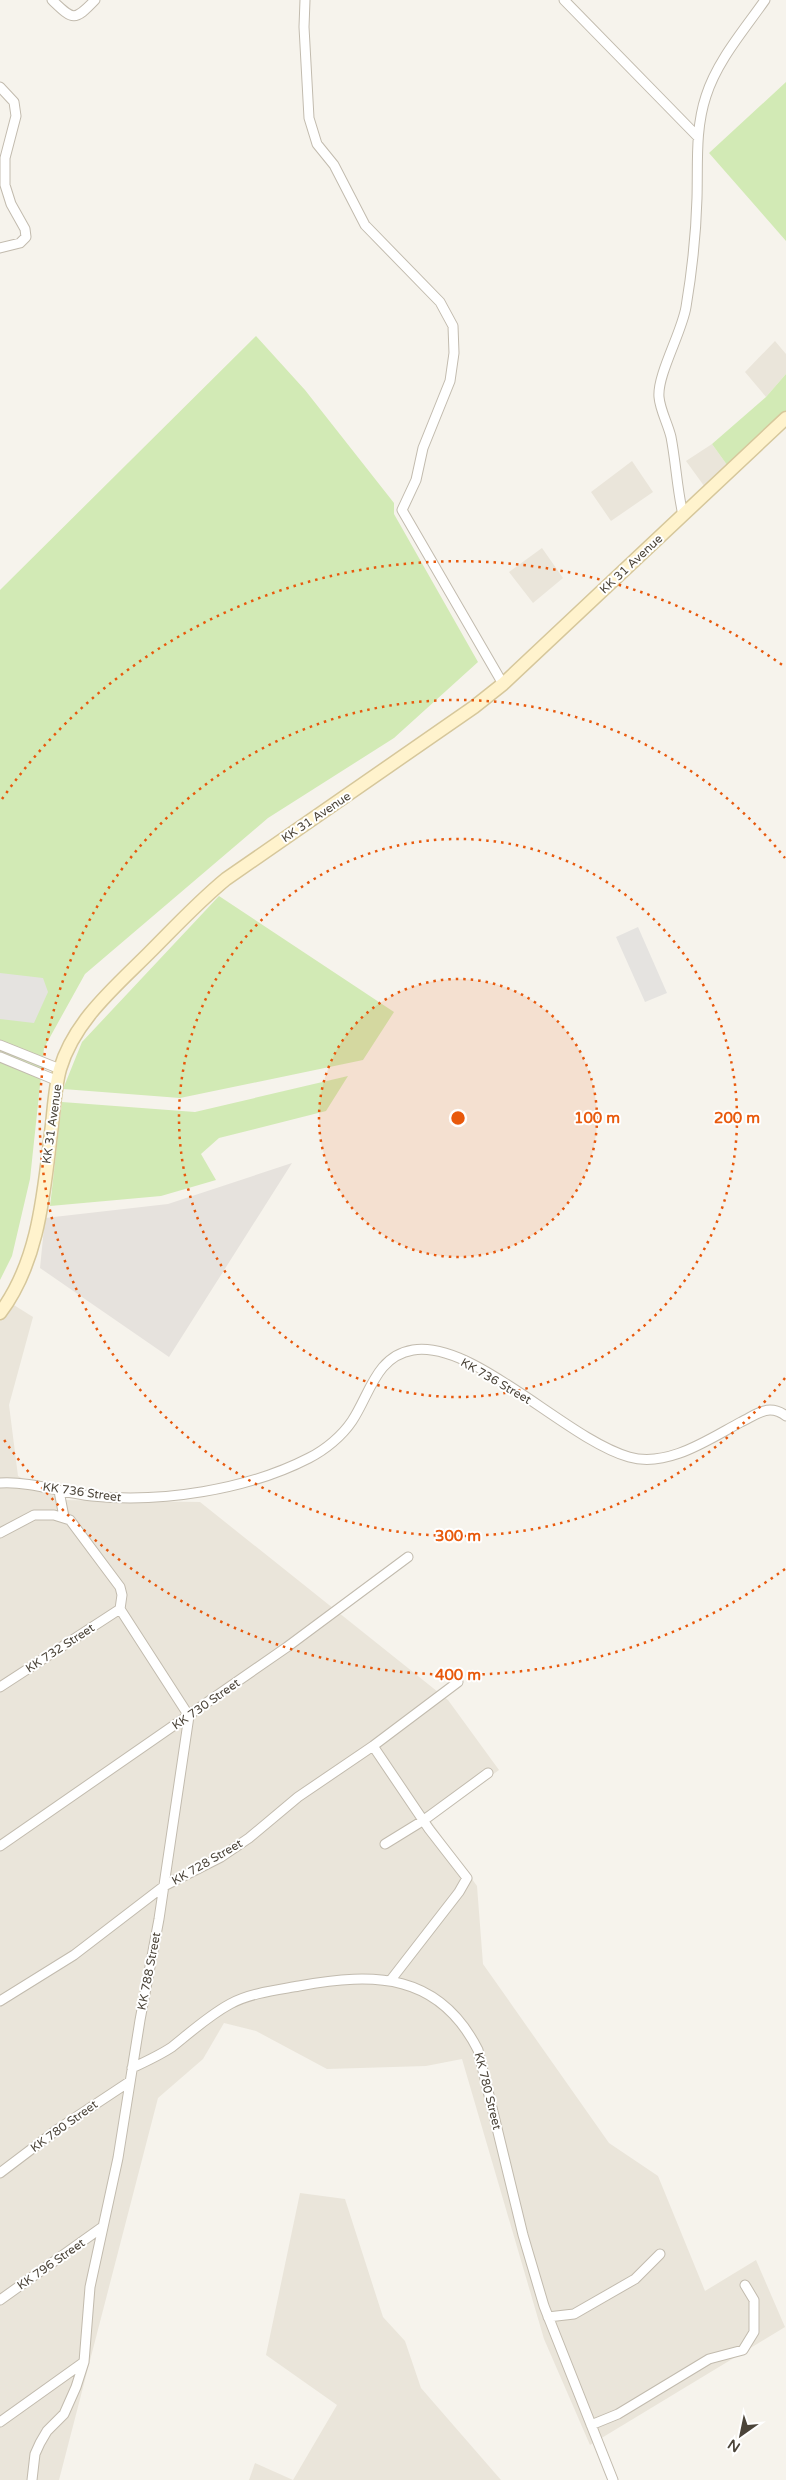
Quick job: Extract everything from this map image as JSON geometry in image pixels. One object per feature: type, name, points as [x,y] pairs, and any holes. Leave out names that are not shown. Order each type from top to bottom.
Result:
[{"type":"main road","name":"KK 31 Avenue","points":[[0,1313],[11,1299],[25,1271],[34,1237],[44,1190],[59,1075],[72,1038],[100,1003],[203,898],[226,879],[467,712],[503,684],[786,418]]},
{"type":"street","points":[[52,0],[69,16],[74,18],[80,16],[94,0]]},
{"type":"street","points":[[305,0],[304,27],[309,118],[317,144],[334,165],[365,225],[440,302],[453,326],[454,353],[450,382],[422,448],[416,480],[402,510],[503,684]]},
{"type":"street","points":[[564,0],[698,137]]},
{"type":"street","points":[[683,515],[676,481],[674,453],[667,421],[659,398],[667,364],[681,330],[686,308],[697,209],[698,137],[706,97],[717,72],[765,0]]},
{"type":"street","points":[[0,87],[14,102],[16,116],[5,158],[5,185],[11,204],[25,230],[26,237],[20,243],[0,248]]},
{"type":"street","points":[[0,1045],[59,1075]]},
{"type":"street","points":[[0,1057],[59,1075]]},
{"type":"street","name":"KK 736 Street","points":[[0,1483],[22,1484],[124,1499],[163,1497],[238,1483],[282,1470],[309,1458],[338,1437],[351,1423],[373,1378],[394,1356],[411,1350],[426,1349],[440,1351],[470,1363],[498,1379],[595,1443],[633,1458],[654,1458],[686,1451],[762,1411],[776,1411],[786,1416]]},
{"type":"street","points":[[59,1490],[64,1517]]},
{"type":"street","points":[[0,1533],[34,1516],[44,1514],[64,1517],[70,1520],[80,1530],[115,1578],[122,1595],[120,1609],[189,1716]]},
{"type":"street","name":"KK 730 Street","points":[[0,1846],[287,1647],[408,1557]]},
{"type":"street","name":"KK 732 Street","points":[[0,1687],[120,1609]]},
{"type":"street","name":"KK 728 Street","points":[[0,2001],[74,1955],[164,1886],[221,1857],[312,1787],[373,1746],[458,1682]]},
{"type":"street","name":"KK 788 Street","points":[[32,2480],[35,2454],[47,2431],[64,2414],[76,2388],[84,2362],[88,2304],[101,2228],[118,2158],[129,2082],[164,1886],[189,1716]]},
{"type":"street","points":[[373,1746],[467,1878],[459,1892],[390,1980]]},
{"type":"street","points":[[386,1844],[424,1820],[488,1773]]},
{"type":"street","name":"KK 780 Street","points":[[132,2068],[171,2048],[210,2017],[232,2003],[276,1990],[318,1982],[368,1979],[390,1980],[406,1984],[439,2003],[470,2033],[478,2050],[523,2235],[548,2317],[613,2480]]},
{"type":"street","name":"KK 780 Street","points":[[0,2173],[58,2129],[129,2082]]},
{"type":"street","name":"KK 796 Street","points":[[0,2300],[101,2228]]},
{"type":"street","points":[[548,2317],[574,2314],[634,2279],[660,2254]]},
{"type":"street","points":[[591,2425],[618,2414],[709,2359],[743,2350],[754,2332],[754,2300],[745,2286]]},
{"type":"street","points":[[0,2422],[84,2362]]},
{"type":"shaded area","points":[[775,341],[786,354],[786,374],[766,397],[745,372]]},
{"type":"shaded area","points":[[712,444],[730,469],[707,490],[686,461]]},
{"type":"shaded area","points":[[632,461],[653,492],[611,521],[591,492]]},
{"type":"shaded area","points":[[542,548],[563,578],[533,603],[509,572]]},
{"type":"shaded area","points":[[638,927],[667,993],[645,1002],[616,937]]},
{"type":"shaded area","points":[[0,973],[43,978],[48,992],[34,1023],[0,1019]]},
{"type":"shaded area","points":[[292,1163],[169,1357],[40,1268],[45,1218],[168,1204]]},
{"type":"shaded area","points":[[9,1302],[33,1317],[9,1405],[18,1476],[62,1500],[200,1502],[448,1700],[499,1770],[430,1820],[477,1886],[483,1964],[609,2143],[658,2176],[705,2291],[756,2260],[785,2327],[590,2445],[544,2339],[462,2059],[426,2066],[327,2069],[256,2031],[224,2023],[203,2059],[158,2098],[59,2480],[0,2480],[0,1313]]},
{"type":"shaded area","points":[[300,2193],[345,2199],[383,2317],[405,2341],[421,2388],[501,2480],[293,2480],[337,2405],[266,2355]]},
{"type":"shaded area","points":[[255,2463],[293,2480],[249,2480]]},
{"type":"green space","points":[[786,82],[786,241],[709,153]]},
{"type":"green space","points":[[256,336],[305,390],[394,503],[394,514],[478,662],[394,738],[268,818],[85,974],[44,1048],[30,1179],[12,1256],[0,1280],[0,590]]},
{"type":"green space","points":[[786,374],[786,413],[730,469],[712,444],[766,397]]},
{"type":"green space","points":[[219,896],[394,1012],[363,1060],[180,1098],[63,1089],[82,1042]]},
{"type":"green space","points":[[348,1076],[326,1111],[219,1138],[201,1154],[216,1180],[161,1196],[50,1206],[62,1102],[195,1112]]}]
